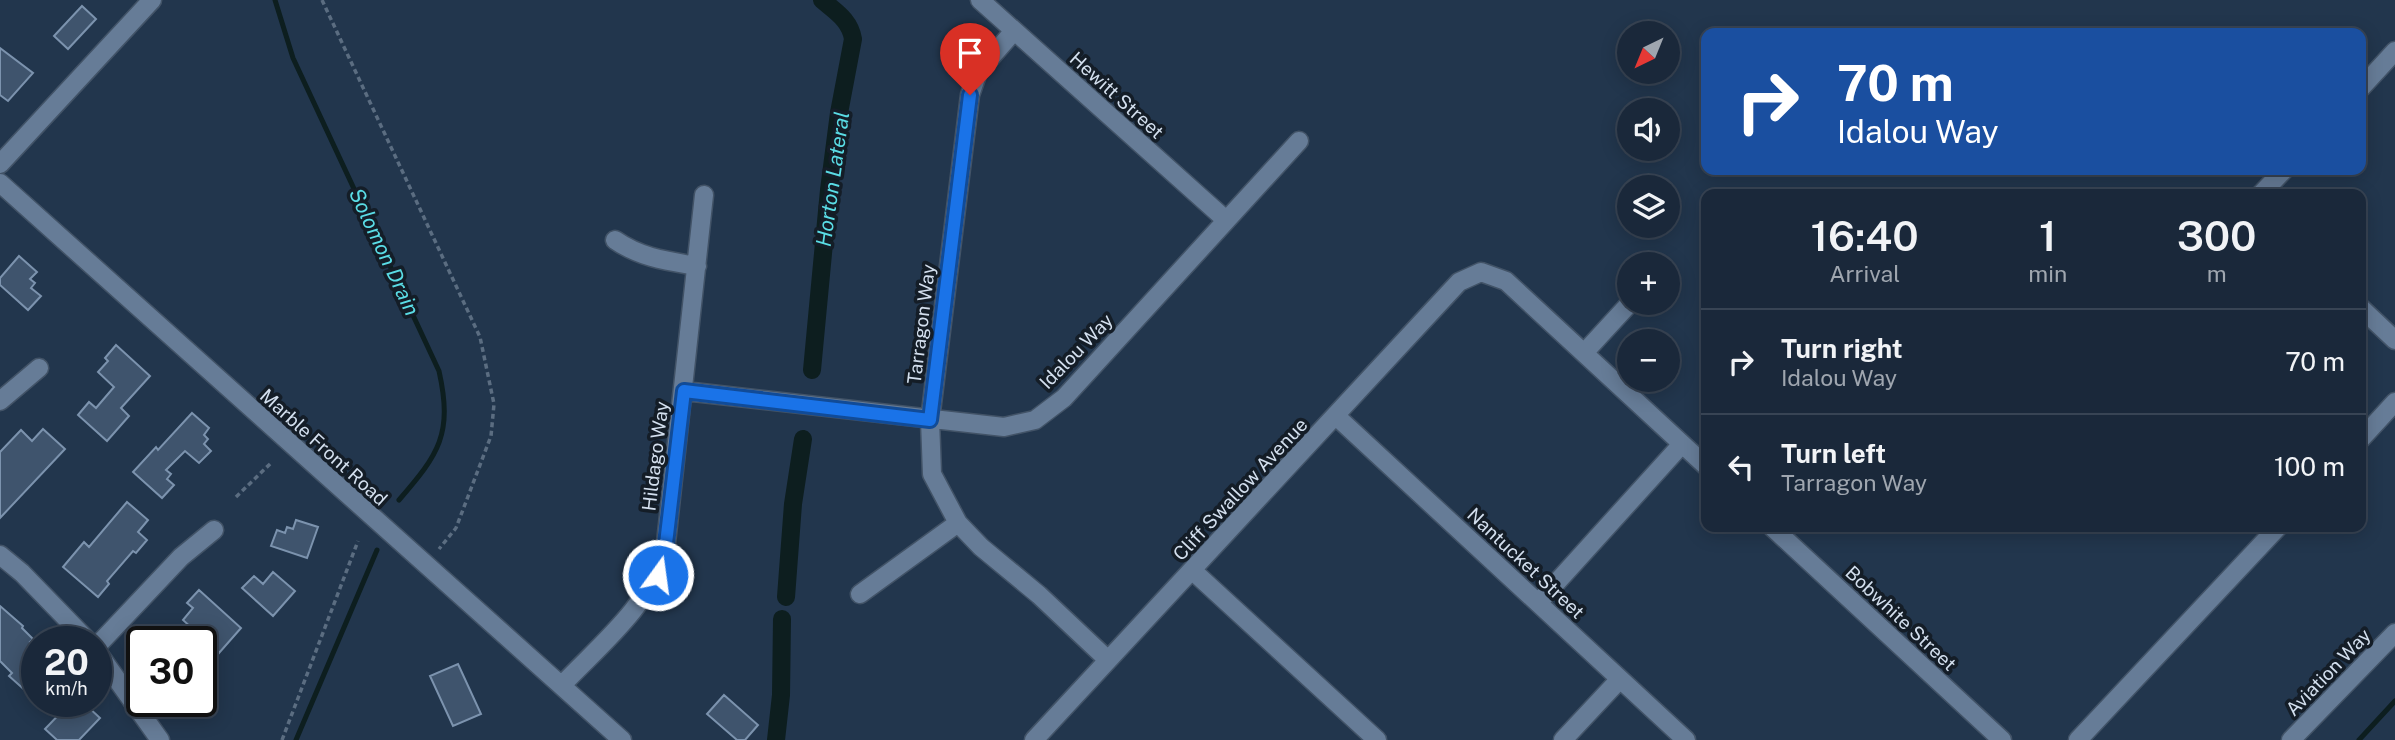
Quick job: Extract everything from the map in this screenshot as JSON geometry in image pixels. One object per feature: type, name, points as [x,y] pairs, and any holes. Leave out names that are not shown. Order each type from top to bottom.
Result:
[{"type":"street","points":[[0,164],[152,0]]},
{"type":"street","name":"Hewitt Street","points":[[980,0],[1226,220]]},
{"type":"street","name":"Tarragon Way","points":[[1014,30],[978,72],[970,95],[930,420],[932,474],[958,523],[981,547],[1039,594],[1108,660]]},
{"type":"street","points":[[2366,83],[2395,51]]},
{"type":"street","name":"Idalou Way","points":[[684,391],[1004,427],[1035,420],[1064,398],[1299,141]]},
{"type":"street","points":[[2266,189],[2279,175]]},
{"type":"street","name":"Marble Front Road","points":[[0,183],[622,740]]},
{"type":"street","name":"Hildago Way","points":[[562,685],[647,594],[658,575],[665,552],[704,195]]},
{"type":"street","points":[[615,240],[631,251],[650,258],[697,265]]},
{"type":"street","name":"Cliff Swallow Avenue","points":[[1034,740],[1459,282],[1481,272],[1507,281],[1584,353]]},
{"type":"street","points":[[2366,314],[2395,340]]},
{"type":"street","points":[[1619,315],[1584,353],[1701,461]]},
{"type":"street","points":[[0,401],[39,368]]},
{"type":"street","points":[[2366,434],[2395,402]]},
{"type":"street","name":"Nantucket Street","points":[[1336,416],[1686,740]]},
{"type":"street","points":[[1538,603],[1682,444]]},
{"type":"street","points":[[860,594],[958,523]]},
{"type":"street","points":[[112,631],[181,557],[215,530]]},
{"type":"street","name":"Bobwhite Street","points":[[1777,532],[2003,740]]},
{"type":"street","points":[[2078,740],[2273,532]]},
{"type":"street","points":[[0,555],[22,573],[73,626]]},
{"type":"street","points":[[1193,571],[1377,740]]},
{"type":"street","name":"Aviation Way","points":[[2291,740],[2395,633]]},
{"type":"street","points":[[112,671],[160,740]]},
{"type":"street","points":[[1563,740],[1620,679]]},
{"type":"path","points":[[322,0],[480,337],[494,404],[491,436],[456,528],[439,549]]},
{"type":"path","points":[[236,497],[272,462]]},
{"type":"path","points":[[282,740],[358,541]]},
{"type":"building","points":[[82,6],[96,19],[68,49],[54,36]]},
{"type":"building","points":[[0,48],[33,73],[8,101],[0,95]]},
{"type":"building","points":[[19,256],[37,272],[30,279],[35,283],[31,288],[41,296],[28,310],[0,285],[0,278]]},
{"type":"building","points":[[116,345],[150,376],[121,408],[129,416],[107,441],[78,415],[89,402],[96,408],[114,387],[98,372],[108,361],[105,358]]},
{"type":"building","points":[[192,413],[209,428],[204,435],[208,439],[204,444],[211,451],[199,463],[185,451],[166,470],[171,474],[167,479],[174,485],[162,498],[133,472],[156,447],[158,450]]},
{"type":"building","points":[[43,429],[65,449],[0,518],[0,452],[21,430],[32,441]]},
{"type":"building","points":[[127,502],[148,520],[138,532],[147,540],[136,553],[133,551],[107,581],[109,584],[98,597],[63,567],[84,542],[89,547]]},
{"type":"building","points":[[296,520],[318,527],[307,558],[271,546],[277,530],[285,533],[287,527],[293,529]]},
{"type":"building","points":[[273,572],[295,591],[273,616],[242,588],[254,576],[263,584]]},
{"type":"building","points":[[199,590],[241,628],[219,653],[217,626],[190,626],[183,620],[193,608],[187,603]]},
{"type":"building","points":[[0,606],[23,626],[21,687],[9,676],[12,673],[0,661]]},
{"type":"building","points":[[458,664],[481,714],[453,726],[430,676]]},
{"type":"building","points":[[724,695],[758,725],[745,740],[737,740],[707,714]]},
{"type":"building","points":[[57,717],[100,718],[79,740],[57,740],[45,729]]},
{"type":"waterway","name":"Solomon Drain","points":[[275,0],[293,58],[439,371],[444,411],[439,442],[433,456],[399,500]]},
{"type":"waterway","name":"Horton Lateral","points":[[812,370],[829,190],[839,113],[853,39],[846,21],[822,0]]},
{"type":"waterway","name":"Horton Lateral","points":[[786,597],[793,504],[803,439]]},
{"type":"waterway","name":"Solomon Drain","points":[[296,740],[377,550]]},
{"type":"waterway","name":"Horton Lateral","points":[[776,740],[781,695],[782,619]]},
{"type":"waterway","points":[[2359,740],[2395,701]]},
{"type":"route","points":[[658,575],[665,552],[684,391],[930,420],[970,95]]}]
